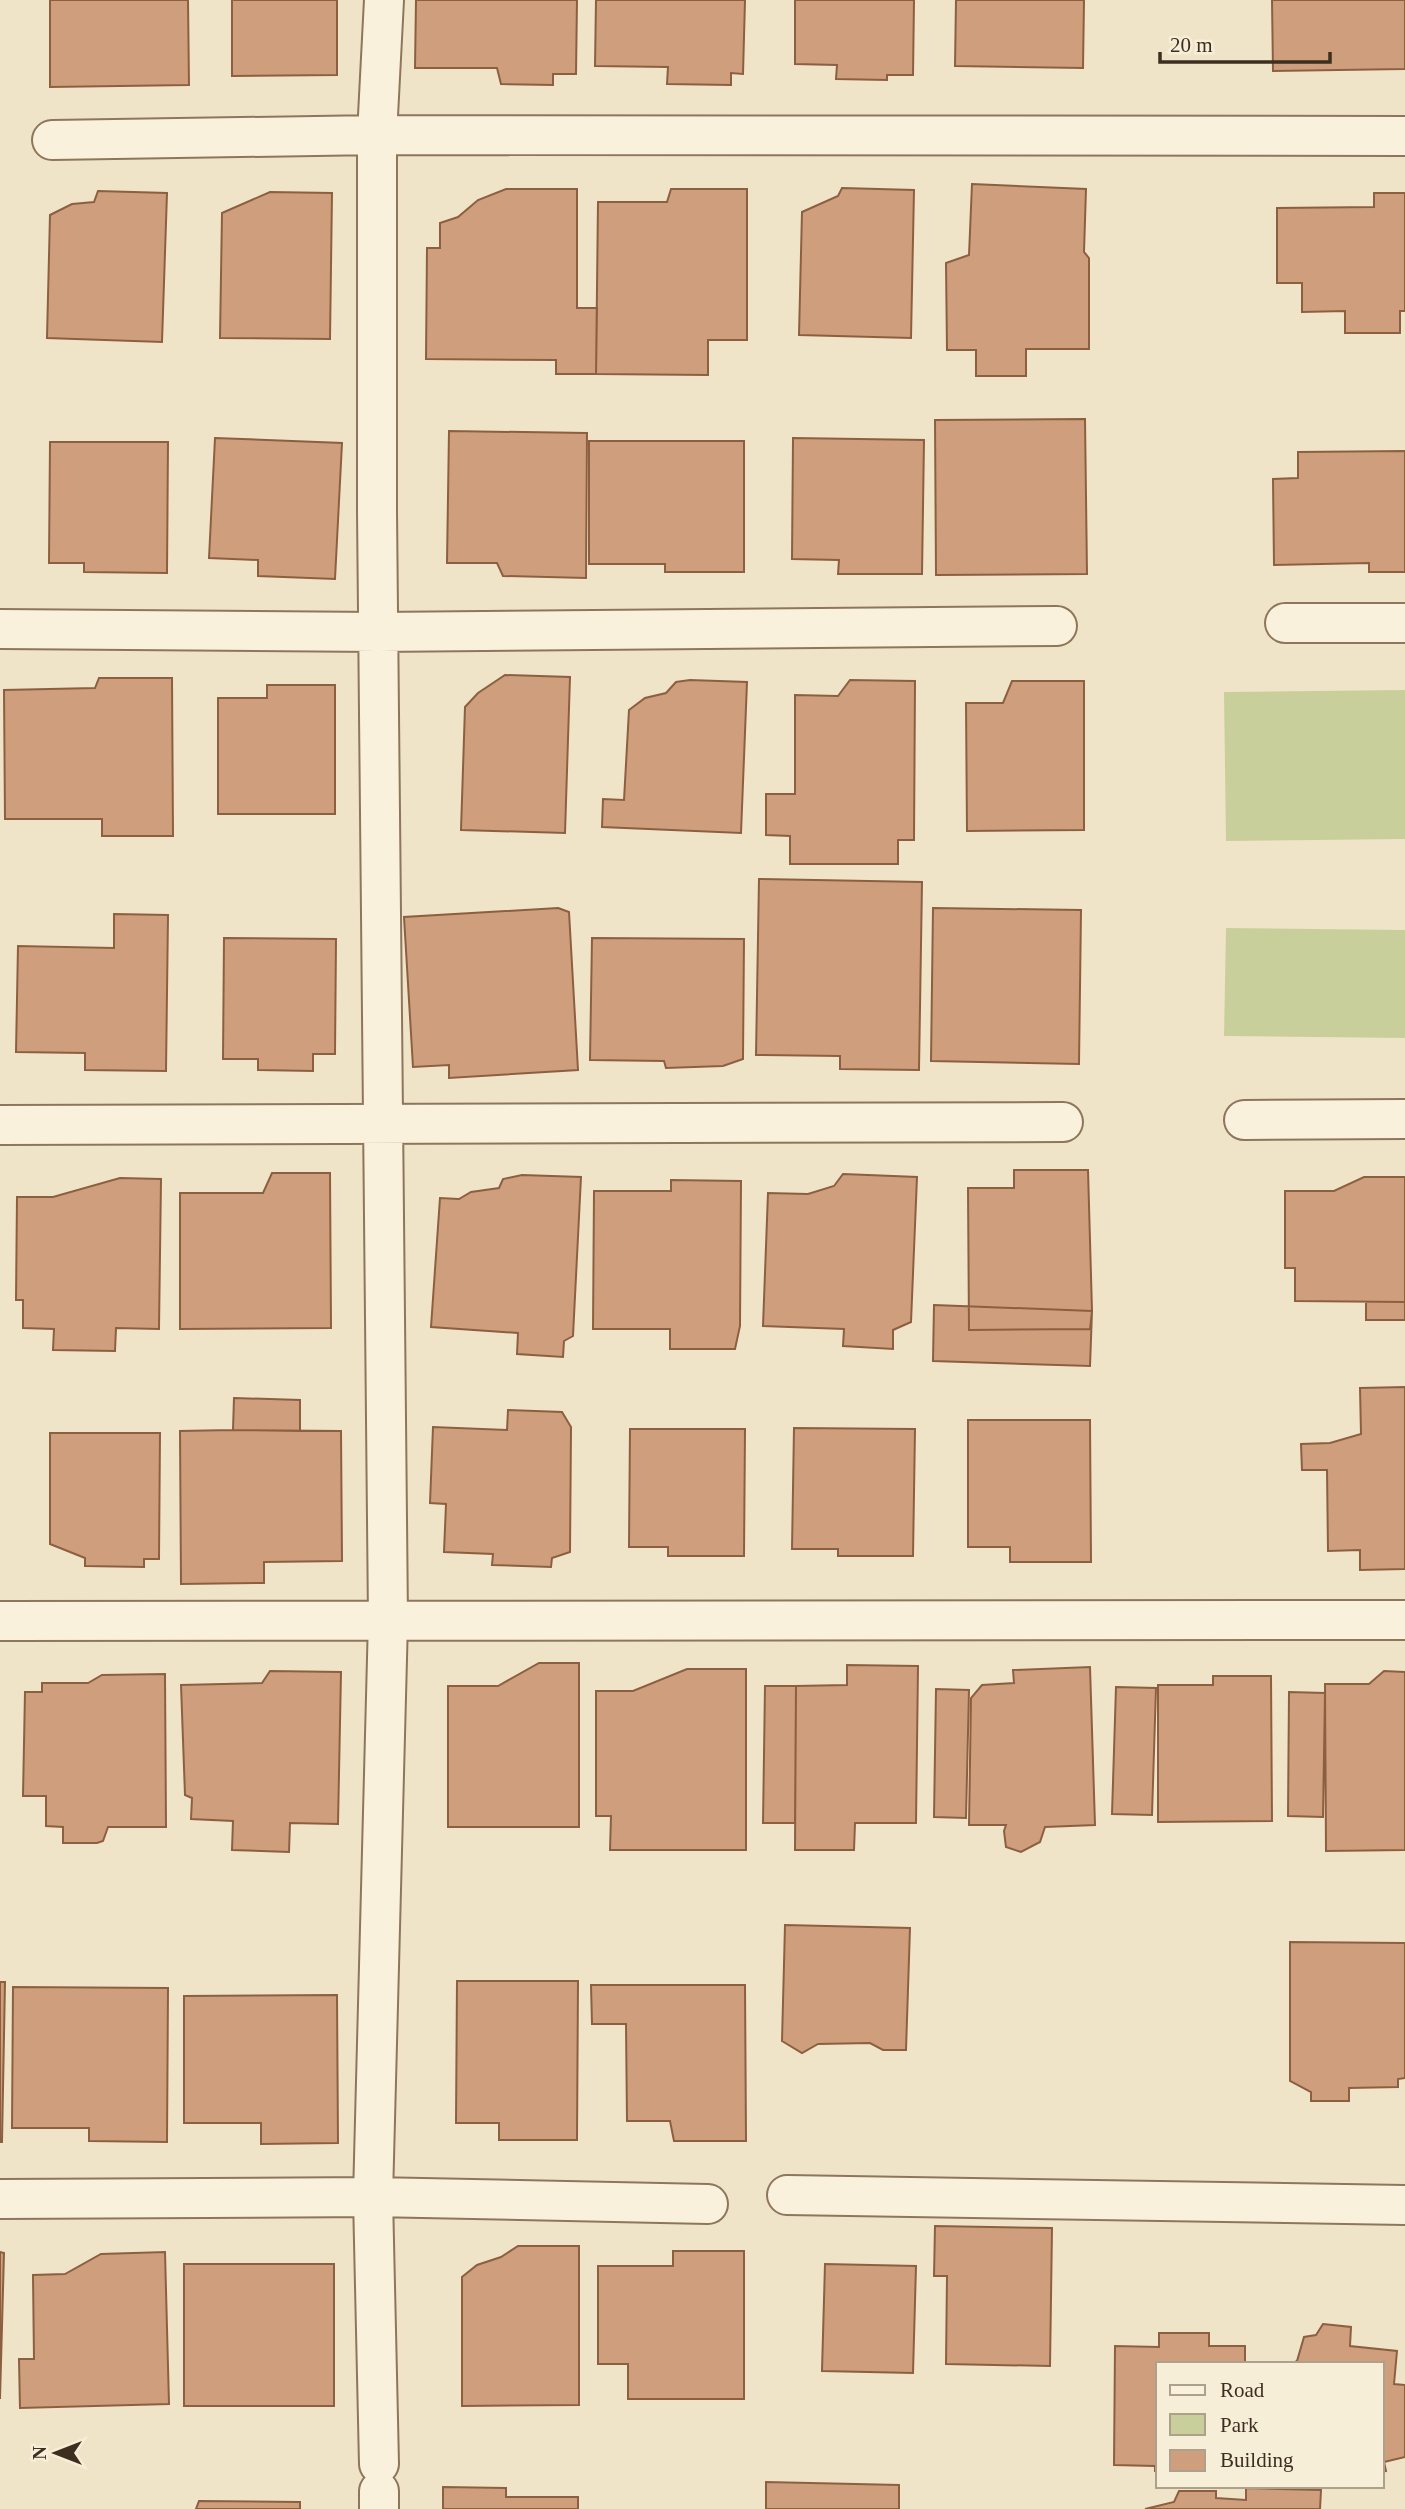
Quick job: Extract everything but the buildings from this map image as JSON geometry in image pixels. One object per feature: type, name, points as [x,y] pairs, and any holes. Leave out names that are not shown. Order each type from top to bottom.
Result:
[{"type":"street","points":[[379,2488],[373,2197],[388,1620],[378,632],[377,135],[384,0]]},
{"type":"street","points":[[52,139],[377,135],[1405,136]]},
{"type":"street","points":[[1285,623],[1405,623]]},
{"type":"street","points":[[0,629],[378,632],[1057,626]]},
{"type":"street","points":[[1244,1120],[1405,1119]]},
{"type":"street","points":[[0,1125],[1063,1122]]},
{"type":"street","points":[[0,1621],[1405,1620]]},
{"type":"street","points":[[787,2195],[1405,2205]]},
{"type":"street","points":[[0,2199],[373,2197],[708,2203]]},
{"type":"green space","points":[[1405,690],[1405,839],[1226,841],[1224,692]]},
{"type":"green space","points":[[1226,928],[1405,930],[1405,1038],[1224,1036]]}]
